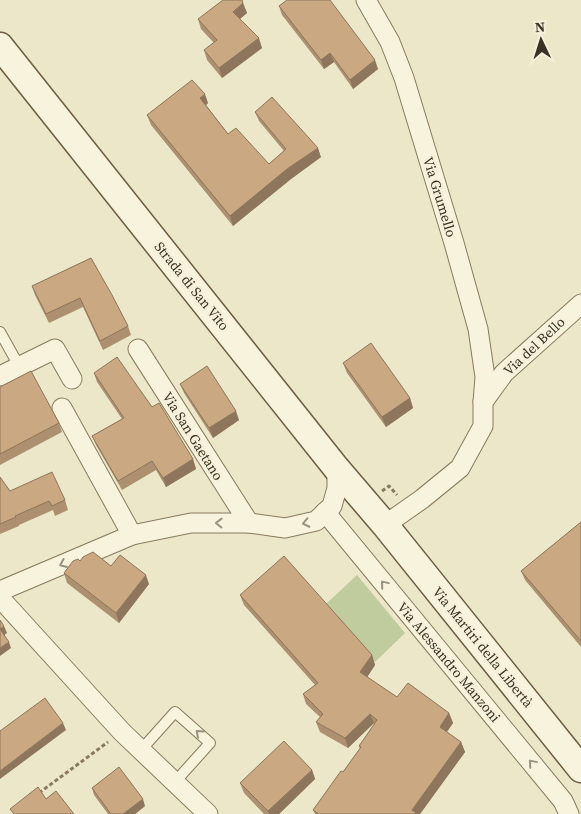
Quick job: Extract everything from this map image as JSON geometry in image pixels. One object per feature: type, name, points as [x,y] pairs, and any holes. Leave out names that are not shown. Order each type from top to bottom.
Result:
[{"type":"main road","name":"Strada di San Vito","points":[[0,46],[337,469],[385,525]]},
{"type":"main road","name":"Via Martiri della Libertà","points":[[385,525],[581,770]]},
{"type":"street","name":"Via Grumello","points":[[366,0],[390,42],[404,78],[454,243],[478,328],[484,377],[483,402]]},
{"type":"street","name":"Via del Bello","points":[[483,402],[504,373],[581,304]]},
{"type":"street","points":[[0,376],[55,348],[72,379]]},
{"type":"street","name":"Via San Gaetano","points":[[138,349],[248,523]]},
{"type":"street","points":[[385,525],[422,499],[460,468],[483,426],[483,402]]},
{"type":"street","points":[[62,408],[132,535]]},
{"type":"street","points":[[0,591],[132,535],[191,523],[248,523],[285,528],[316,521],[332,506],[337,488],[337,469]]},
{"type":"street","name":"Via Alessandro Manzoni","points":[[325,512],[563,801],[569,814]]},
{"type":"street","points":[[0,598],[122,732],[205,813]]},
{"type":"lane","points":[[0,332],[19,366]]},
{"type":"lane","points":[[141,750],[175,712],[210,743],[175,782]]},
{"type":"path","points":[[34,796],[122,732]]},
{"type":"green space","points":[[357,575],[405,633],[375,662],[325,605]]},
{"type":"building","points":[[223,0],[242,0],[243,3],[233,12],[259,38],[219,68],[204,50],[217,40],[198,19]]},
{"type":"building","points":[[287,0],[330,0],[375,60],[350,80],[330,53],[321,60],[279,6]]},
{"type":"building","points":[[192,80],[205,94],[200,98],[228,134],[236,128],[269,164],[286,149],[255,112],[272,97],[318,148],[287,169],[230,216],[147,115]]},
{"type":"building","points":[[91,258],[128,326],[100,341],[80,298],[46,314],[32,286]]},
{"type":"building","points":[[371,343],[410,398],[382,417],[343,363]]},
{"type":"building","points":[[117,357],[152,407],[159,403],[193,459],[163,478],[152,461],[118,481],[92,436],[124,418],[94,373]]},
{"type":"building","points":[[207,366],[236,411],[209,428],[180,384]]},
{"type":"building","points":[[31,371],[59,423],[0,454],[0,387]]},
{"type":"building","points":[[52,472],[65,500],[52,506],[49,501],[0,524],[0,477],[10,491]]},
{"type":"building","points":[[581,522],[581,641],[521,571]]},
{"type":"building","points":[[93,552],[111,566],[120,555],[146,575],[116,613],[64,573],[73,561],[78,559],[80,561],[83,557]]},
{"type":"building","points":[[284,556],[372,655],[360,672],[397,697],[408,683],[449,713],[440,727],[461,742],[412,810],[415,814],[319,814],[313,810],[361,747],[359,746],[377,720],[370,714],[345,738],[316,722],[323,714],[303,694],[318,683],[240,595]]},
{"type":"building","points":[[0,620],[4,626],[0,629]]},
{"type":"building","points":[[0,629],[9,642],[0,648]]},
{"type":"building","points":[[45,698],[63,723],[0,771],[0,731]]},
{"type":"building","points":[[284,741],[312,770],[268,811],[240,783]]},
{"type":"building","points":[[119,767],[143,799],[123,814],[111,814],[92,788]]},
{"type":"building","points":[[38,787],[46,799],[56,791],[74,814],[14,814],[10,809]]}]
